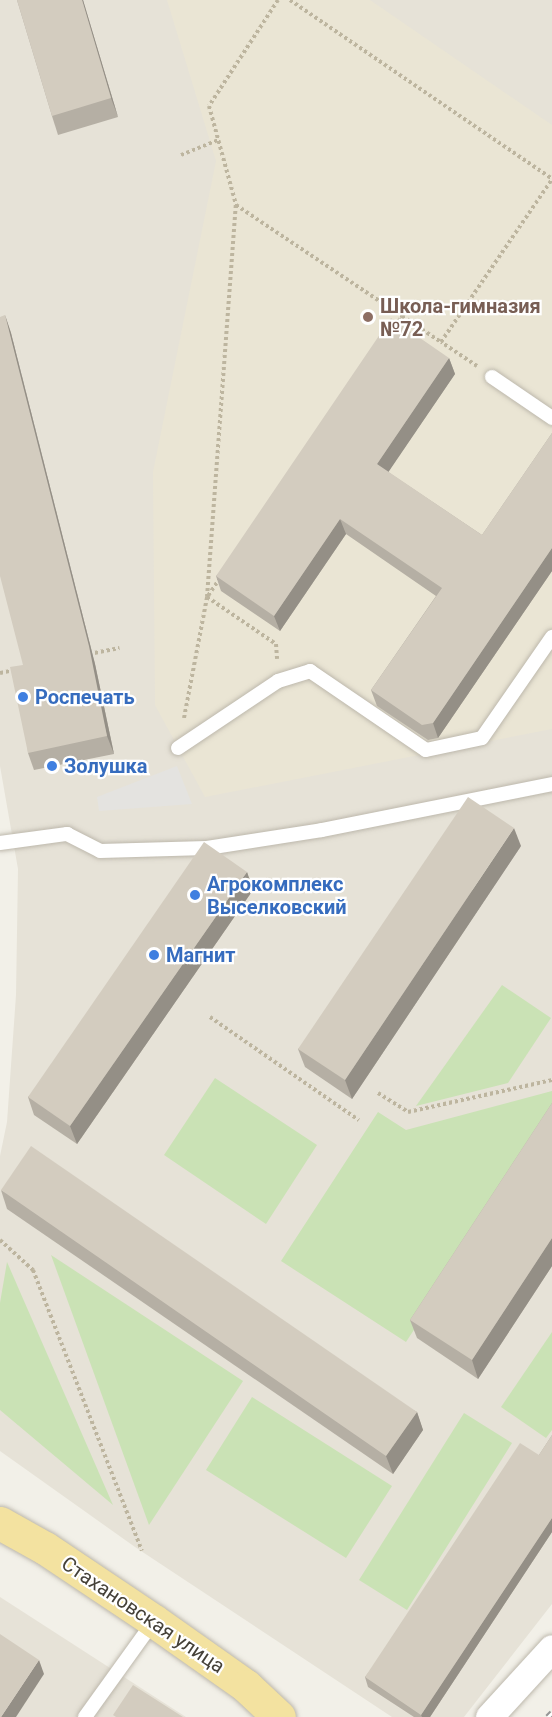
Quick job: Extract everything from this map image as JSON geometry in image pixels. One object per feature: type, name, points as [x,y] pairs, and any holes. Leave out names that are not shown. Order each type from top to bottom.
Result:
[{"type":"main road","points":[[0,1508],[45,1548]]},
{"type":"main road","name":"Стахановская улица","points":[[0,1523],[45,1548],[154,1621],[246,1686],[279,1717]]},
{"type":"street","points":[[489,1717],[552,1648]]},
{"type":"lane","points":[[492,377],[552,418]]},
{"type":"lane","points":[[178,748],[278,681],[310,670],[426,750],[482,738],[552,637]]},
{"type":"lane","points":[[0,843],[67,834],[100,850],[207,848],[322,830],[552,784]]},
{"type":"lane","points":[[84,1717],[154,1621]]},
{"type":"path","points":[[178,748],[207,597],[237,205],[209,106],[278,0]]},
{"type":"path","points":[[290,0],[552,179],[441,342]]},
{"type":"path","points":[[181,155],[218,140]]},
{"type":"path","points":[[237,205],[492,377]]},
{"type":"path","points":[[389,336],[402,316]]},
{"type":"path","points":[[207,597],[227,568]]},
{"type":"path","points":[[207,597],[276,645],[278,681]]},
{"type":"path","points":[[86,655],[119,648]]},
{"type":"path","points":[[0,673],[22,669]]},
{"type":"path","points":[[210,1017],[359,1120]]},
{"type":"path","points":[[378,1093],[408,1113],[552,1080]]},
{"type":"path","points":[[0,1240],[33,1270],[142,1551]]},
{"type":"shaded area","points":[[0,0],[552,0],[552,1604],[464,1717],[392,1717],[135,1547],[0,1451],[0,1156],[7,1122],[16,995],[18,869],[0,766]]},
{"type":"shaded area","name":"Школа-гимназия №72","points":[[167,0],[370,0],[552,125],[552,729],[205,797],[155,705],[153,472],[216,161]]},
{"type":"shaded area","points":[[177,766],[192,804],[99,811],[97,797]]},
{"type":"shaded area","points":[[0,1597],[186,1717],[0,1717]]},
{"type":"green space","points":[[502,985],[551,1018],[508,1083],[416,1106]]},
{"type":"green space","points":[[215,1078],[317,1145],[266,1224],[164,1155]]},
{"type":"green space","points":[[552,1091],[552,1119],[406,1342],[281,1261],[378,1112],[406,1130]]},
{"type":"green space","points":[[51,1255],[243,1381],[149,1525]]},
{"type":"green space","points":[[7,1262],[113,1505],[0,1410],[0,1303]]},
{"type":"green space","points":[[552,1332],[552,1430],[546,1438],[501,1407]]},
{"type":"green space","points":[[252,1397],[392,1486],[346,1558],[206,1470]]},
{"type":"green space","points":[[464,1413],[512,1443],[407,1610],[359,1580]]},
{"type":"building","points":[[17,0],[82,0],[111,98],[52,116]]},
{"type":"building","points":[[5,315],[89,646],[107,736],[28,753],[10,667],[23,665],[0,576],[0,317]]},
{"type":"building","points":[[391,318],[449,358],[377,464],[482,535],[552,433],[552,548],[433,723],[422,725],[371,690],[442,588],[340,519],[274,616],[216,576]]},
{"type":"building","points":[[468,797],[514,828],[345,1080],[298,1049]]},
{"type":"building","points":[[204,842],[247,872],[70,1126],[28,1097]]},
{"type":"building","points":[[552,1103],[552,1238],[472,1360],[410,1320]]},
{"type":"building","points":[[31,1146],[417,1412],[386,1456],[1,1190]]},
{"type":"building","points":[[552,1435],[552,1518],[421,1715],[365,1677],[520,1443],[539,1455]]},
{"type":"building","points":[[0,1634],[39,1660],[1,1717],[0,1717]]},
{"type":"building","points":[[133,1685],[183,1717],[116,1717],[113,1715]]},
{"type":"railway","points":[[548,1717],[552,1713]]},
{"type":"place","name":"Школа-гимназия №72","points":[[368,317]]},
{"type":"place","name":"Роспечать","points":[[23,697]]},
{"type":"place","name":"Золушка","points":[[52,766]]},
{"type":"place","name":"Агрокомплекс Выселковский","points":[[195,895]]},
{"type":"place","name":"Магнит","points":[[154,955]]}]
